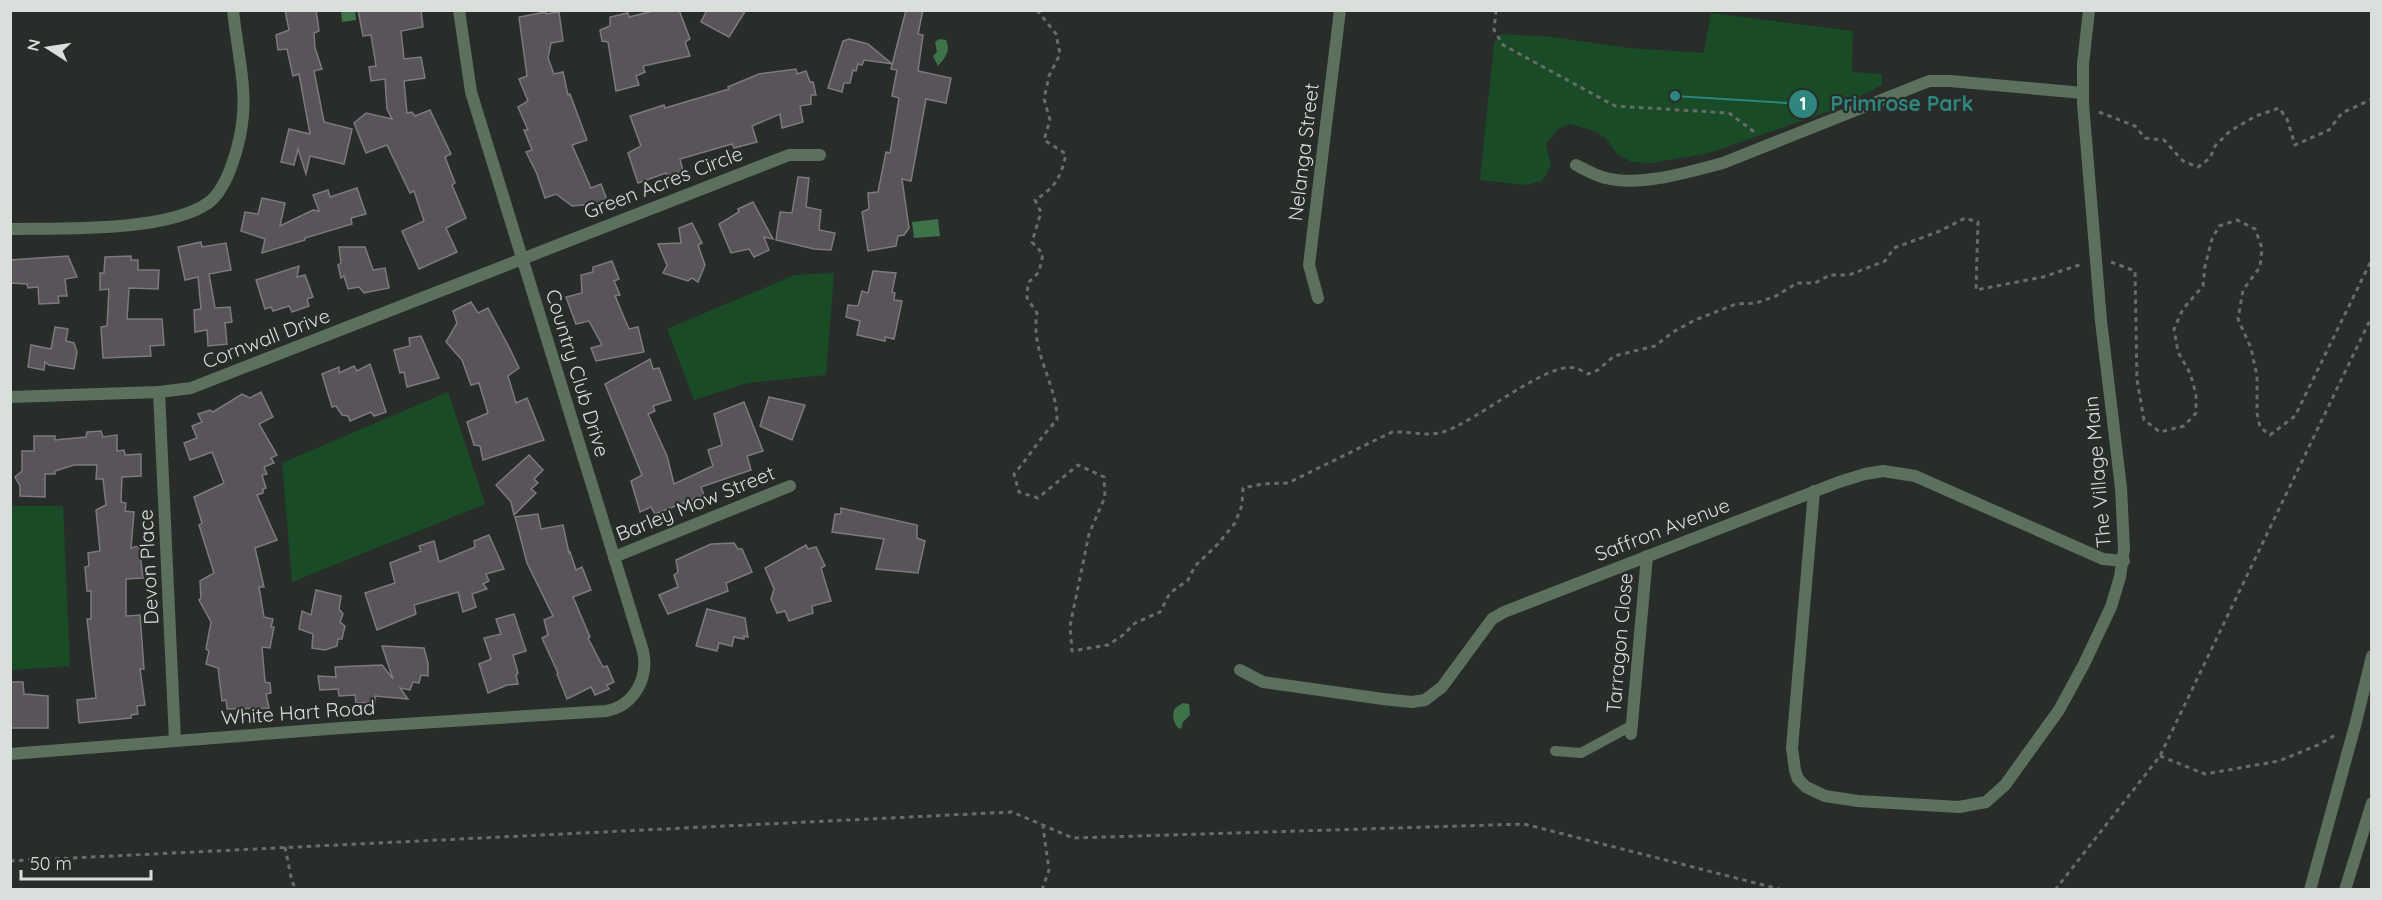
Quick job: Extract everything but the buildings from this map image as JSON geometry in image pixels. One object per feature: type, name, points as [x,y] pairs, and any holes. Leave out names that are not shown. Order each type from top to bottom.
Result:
[{"type":"street","points":[[10,229],[140,224],[166,220],[196,209],[213,199],[228,175],[238,143],[243,114],[233,10]]},
{"type":"street","name":"Country Club Drive","points":[[459,10],[471,92],[643,651],[645,672],[638,688],[623,704],[610,710],[589,712]]},
{"type":"street","name":"Nelanga Street","points":[[1318,298],[1309,265],[1340,10]]},
{"type":"street","name":"The Village Main","points":[[1814,491],[1792,748],[1798,779],[1806,787],[1825,796],[1858,801],[1959,807],[1981,804],[1990,799],[2015,771],[2070,692],[2111,607],[2124,561],[2121,488],[2096,259],[2083,98],[2083,64],[2089,10]]},
{"type":"street","points":[[1576,165],[1607,179],[1624,181],[1698,169],[1723,163],[1929,81],[1950,81],[2083,98]]},
{"type":"street","name":"Green Acres Circle","points":[[523,259],[789,155],[820,155]]},
{"type":"street","name":"Cornwall Drive","points":[[10,397],[159,392],[202,384],[523,259]]},
{"type":"street","name":"Devon Place","points":[[159,392],[175,741]]},
{"type":"street","name":"Saffron Avenue","points":[[1239,670],[1263,682],[1383,699],[1412,702],[1425,700],[1442,687],[1494,617],[1814,491],[1864,474],[1883,471],[1915,476],[2103,559],[2124,561]]},
{"type":"street","name":"Barley Mow Street","points":[[614,557],[790,486]]},
{"type":"street","name":"Tarragon Close","points":[[1631,730],[1647,556]]},
{"type":"street","points":[[2310,890],[2372,656]]},
{"type":"street","name":"White Hart Road","points":[[10,754],[589,712]]},
{"type":"street","points":[[2345,890],[2372,803]]},
{"type":"lane","points":[[1555,751],[1581,753],[1631,730]]},
{"type":"path","points":[[1037,10],[1056,34],[1060,54],[1049,76],[1044,99],[1050,120],[1044,140],[1066,154],[1062,170],[1051,191],[1035,200],[1041,212],[1032,242],[1043,254],[1039,272],[1028,283],[1027,298],[1037,313],[1034,328],[1038,350],[1057,405],[1058,420],[1040,437],[1027,459],[1014,474],[1019,492],[1038,498],[1078,465],[1104,477],[1105,497],[1089,534],[1070,626],[1072,651],[1108,645],[1123,635],[1134,623],[1160,612],[1170,593],[1188,580],[1195,566],[1235,524],[1242,505],[1244,488],[1262,484],[1288,483],[1392,432],[1422,436],[1443,432],[1462,424],[1550,372],[1574,367],[1588,374],[1598,370],[1614,356],[1655,346],[1673,332],[1695,320],[1736,304],[1756,303],[1776,296],[1797,283],[1815,283],[1830,275],[1849,274],[1885,261],[1894,248],[1940,231],[1965,218],[1978,222],[1976,290],[2043,277],[2096,259],[2116,263],[2135,271],[2137,380],[2144,420],[2160,432],[2184,426],[2196,413],[2196,394],[2190,373],[2178,352],[2174,328],[2183,309],[2203,286],[2212,239],[2219,226],[2237,220],[2255,229],[2262,248],[2260,267],[2244,290],[2238,320],[2251,348],[2257,376],[2257,413],[2260,427],[2270,435],[2295,416],[2372,259]]},
{"type":"path","points":[[1496,10],[1494,30],[1503,45],[1616,106],[1729,113],[1757,134]]},
{"type":"path","points":[[2083,98],[2091,109],[2135,126],[2145,138],[2164,140],[2183,161],[2198,167],[2210,158],[2215,146],[2230,131],[2256,116],[2278,108],[2287,119],[2295,145],[2330,130],[2342,113],[2372,99]]},
{"type":"path","points":[[2055,890],[2160,756],[2372,316]]},
{"type":"path","points":[[2160,756],[2205,774],[2279,761],[2318,745],[2356,722]]},
{"type":"path","points":[[10,861],[1012,812],[1072,838],[1524,824],[1783,890]]},
{"type":"path","points":[[1042,890],[1049,870],[1043,826]]},
{"type":"path","points":[[285,847],[292,882],[297,890]]},
{"type":"shaded area","points":[[341,11],[355,11],[356,20],[342,22]]},
{"type":"shaded area","points":[[1711,13],[1853,31],[1852,72],[1882,74],[1882,85],[1838,108],[1709,153],[1652,163],[1632,162],[1617,154],[1606,138],[1591,130],[1570,124],[1558,129],[1546,144],[1551,166],[1542,181],[1526,185],[1480,180],[1494,43],[1501,34],[1552,37],[1629,48],[1704,53]]},
{"type":"shaded area","points":[[939,39],[946,40],[948,51],[938,66],[933,56],[937,52],[935,42]]},
{"type":"shaded area","points":[[938,219],[940,236],[914,238],[912,222]]},
{"type":"shaded area","points":[[834,273],[826,375],[747,383],[694,400],[667,329],[795,275]]},
{"type":"shaded area","points":[[448,392],[485,504],[292,582],[282,463]]},
{"type":"shaded area","points":[[11,506],[63,506],[70,666],[11,670]]},
{"type":"shaded area","points":[[1183,703],[1189,704],[1190,715],[1183,722],[1181,729],[1177,727],[1173,715],[1175,708]]},
{"type":"place","name":"Primrose Park","points":[[1675,96]]}]
